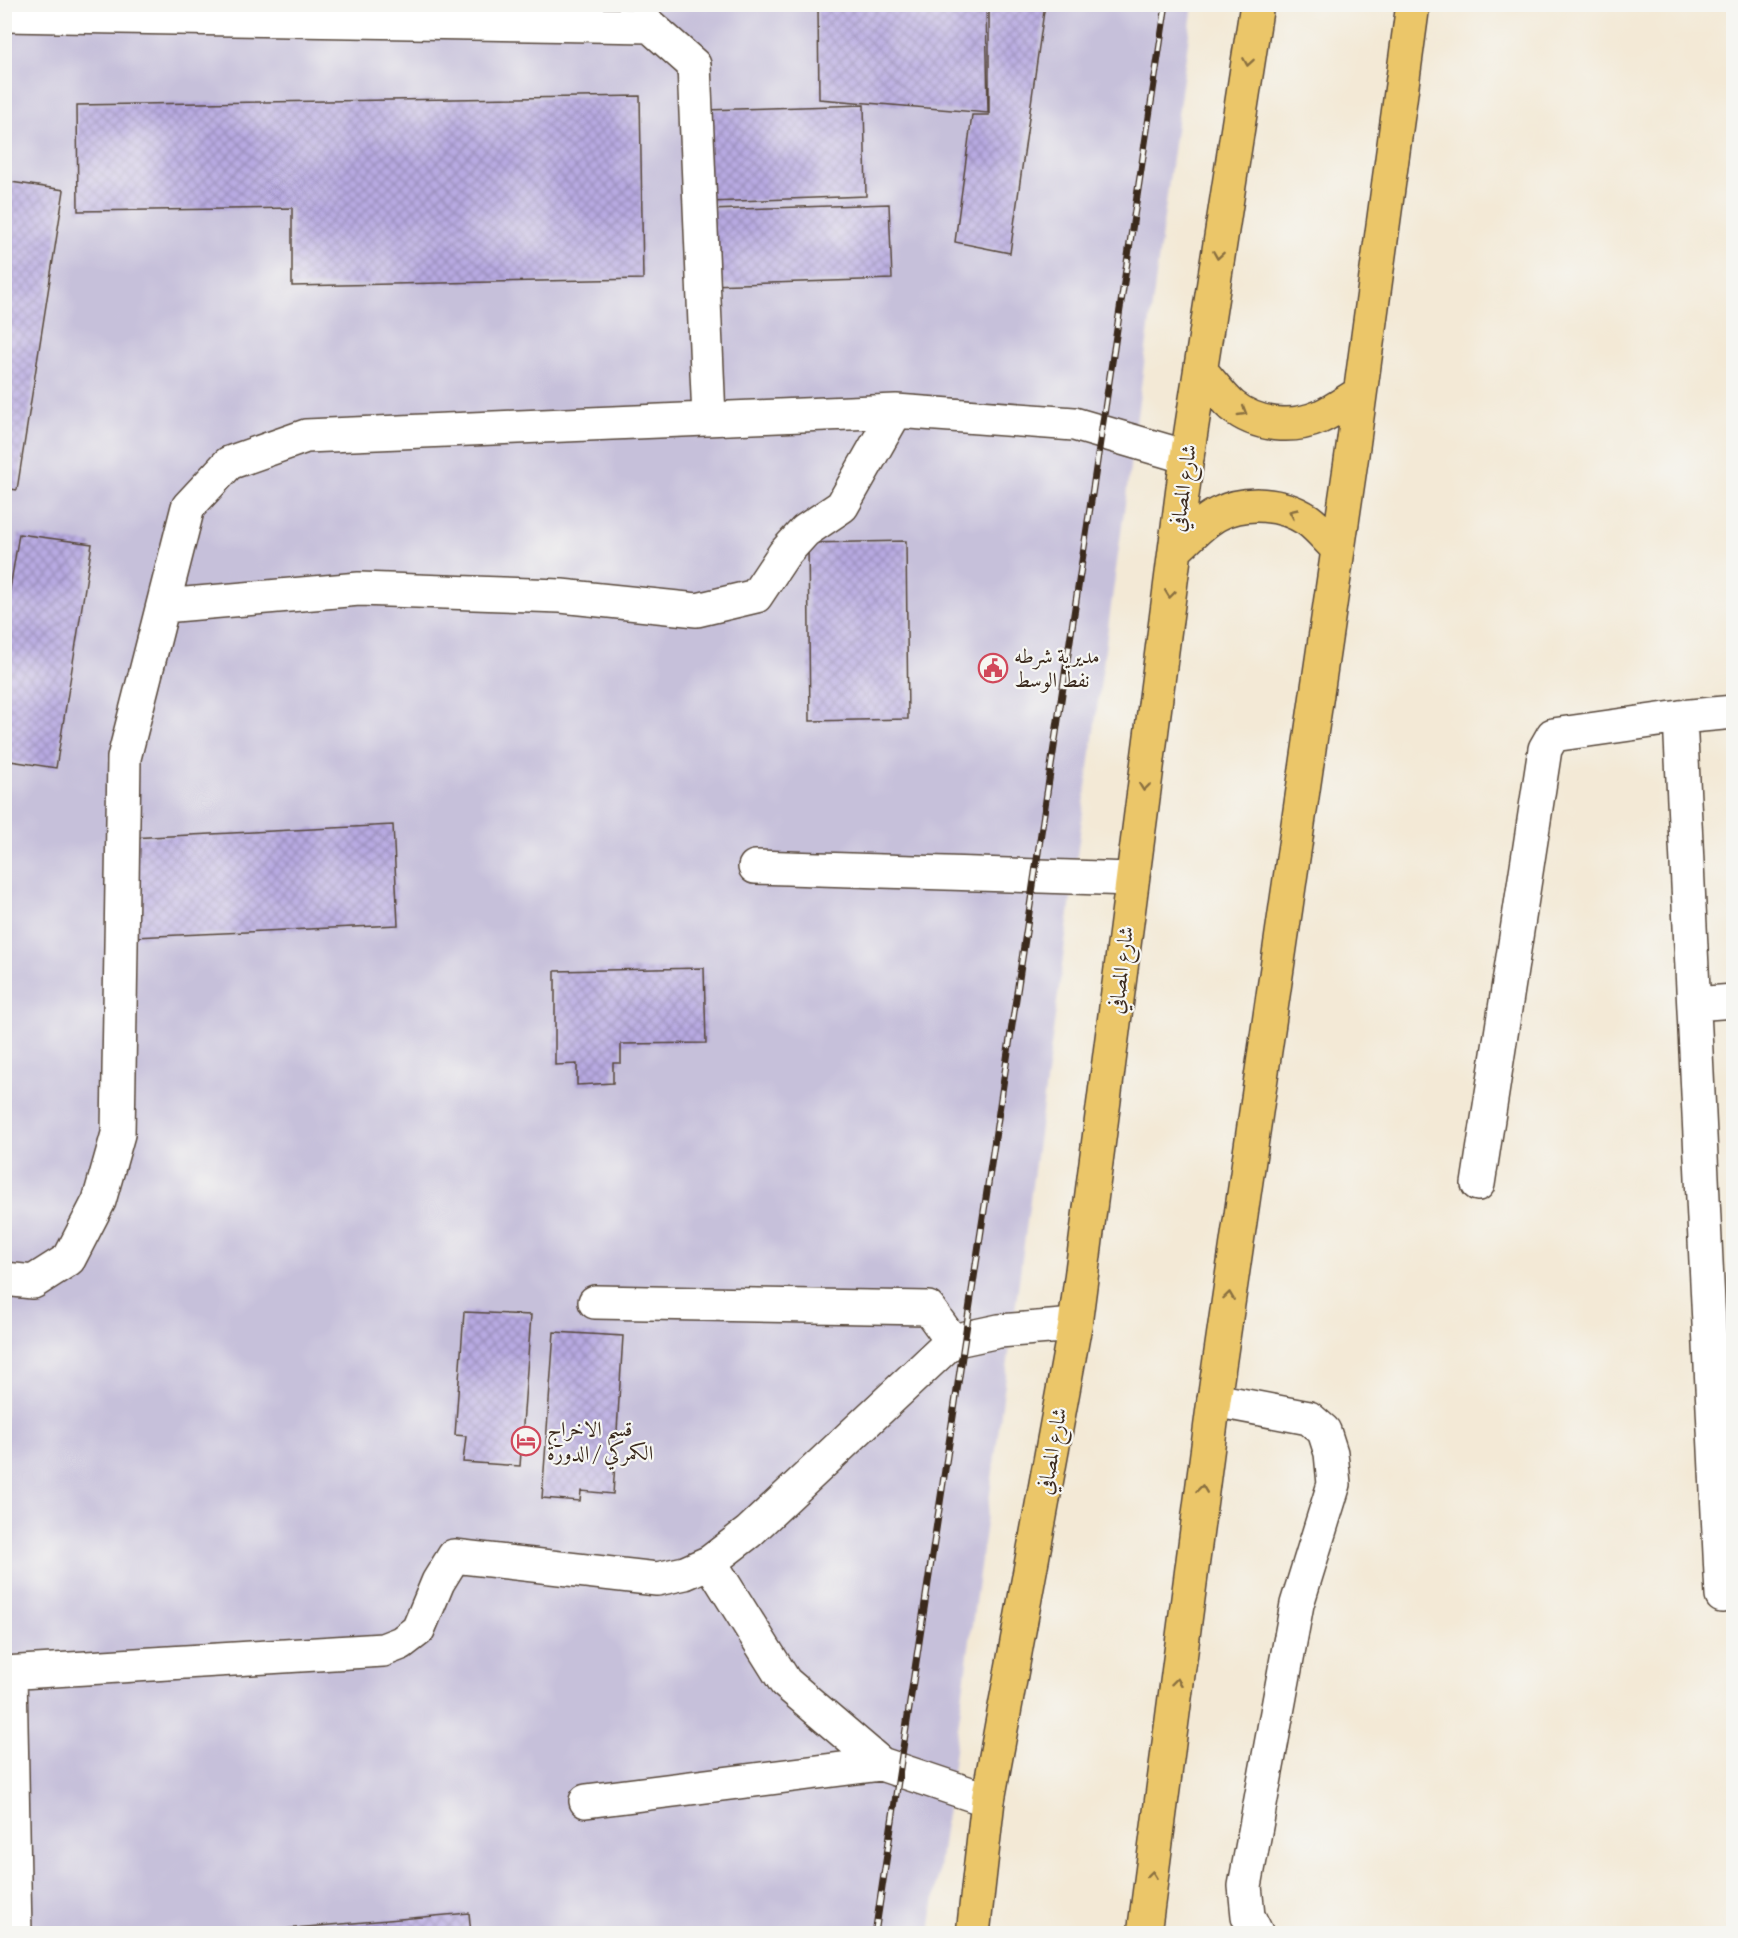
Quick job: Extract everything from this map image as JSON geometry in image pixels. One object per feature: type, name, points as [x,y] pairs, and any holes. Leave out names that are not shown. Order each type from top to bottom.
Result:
[{"type":"main road","name":"شارع المصافي","points":[[973,1934],[988,1800],[1075,1325],[1187,457],[1257,4]]},
{"type":"main road","points":[[1144,1934],[1214,1400],[1338,549],[1413,4]]},
{"type":"main road","points":[[1201,371],[1232,406],[1253,418],[1275,424],[1299,424],[1321,417],[1360,393]]},
{"type":"main road","points":[[1175,550],[1218,514],[1240,506],[1264,505],[1287,510],[1308,521],[1338,549]]},
{"type":"street","points":[[4,15],[650,26],[694,65],[709,418]]},
{"type":"street","points":[[163,606],[359,590],[561,596],[697,610],[756,596],[784,554],[805,531],[842,506],[896,411]]},
{"type":"street","points":[[4,1279],[33,1282],[69,1259],[99,1201],[118,1134],[124,758],[188,507],[229,463],[306,436],[896,411],[1074,424],[1187,457]]},
{"type":"street","points":[[1478,1184],[1545,749],[1553,735],[1680,717],[1734,712]]},
{"type":"street","points":[[1680,717],[1694,1004],[1720,1264],[1722,1596]]},
{"type":"street","points":[[755,867],[1132,879]]},
{"type":"street","points":[[1694,1004],[1734,1001]]},
{"type":"street","points":[[595,1302],[928,1308],[952,1341]]},
{"type":"street","points":[[15,1934],[7,1673],[383,1650],[401,1643],[418,1630],[438,1582],[454,1556],[657,1579],[685,1573],[710,1562],[749,1532],[952,1341],[999,1330],[1075,1325]]},
{"type":"street","points":[[1214,1400],[1309,1418],[1324,1431],[1332,1453],[1334,1484],[1297,1604],[1245,1887],[1248,1916],[1257,1934]]},
{"type":"street","points":[[710,1562],[785,1682],[881,1764],[988,1800]]},
{"type":"street","points":[[586,1801],[881,1764]]},
{"type":"shaded area","points":[[5,5],[1193,5],[930,1933],[5,1934]]},
{"type":"building","points":[[986,4],[988,113],[819,99],[818,7]]},
{"type":"building","points":[[989,4],[1045,4],[1010,253],[955,242],[972,115],[989,115]]},
{"type":"building","points":[[640,96],[643,279],[292,286],[292,208],[78,211],[77,105]]},
{"type":"building","points":[[864,105],[866,196],[709,202],[706,110]]},
{"type":"building","points":[[4,181],[64,190],[17,490],[4,488]]},
{"type":"building","points":[[889,204],[892,279],[710,285],[709,210]]},
{"type":"building","points":[[19,534],[92,544],[56,768],[4,760],[4,625]]},
{"type":"building","points":[[906,541],[908,719],[810,721],[808,543]]},
{"type":"building","points":[[393,825],[398,925],[134,937],[129,838]]},
{"type":"building","points":[[704,968],[706,1043],[621,1044],[621,1063],[613,1063],[613,1083],[577,1085],[577,1064],[555,1065],[555,971]]},
{"type":"building","points":[[464,1312],[531,1315],[520,1466],[463,1462],[466,1436],[455,1435]]},
{"type":"building","points":[[554,1332],[623,1336],[613,1494],[581,1491],[580,1501],[542,1498]]},
{"type":"building","points":[[469,1913],[471,1934],[284,1934],[284,1929]]},
{"type":"railway","points":[[875,1934],[1166,4]]},
{"type":"place","name":"مديرية شرطه نفط الوسط","points":[[993,668]]},
{"type":"place","name":"قسم الاخراج الكمركي / الدورة","points":[[526,1441]]}]
